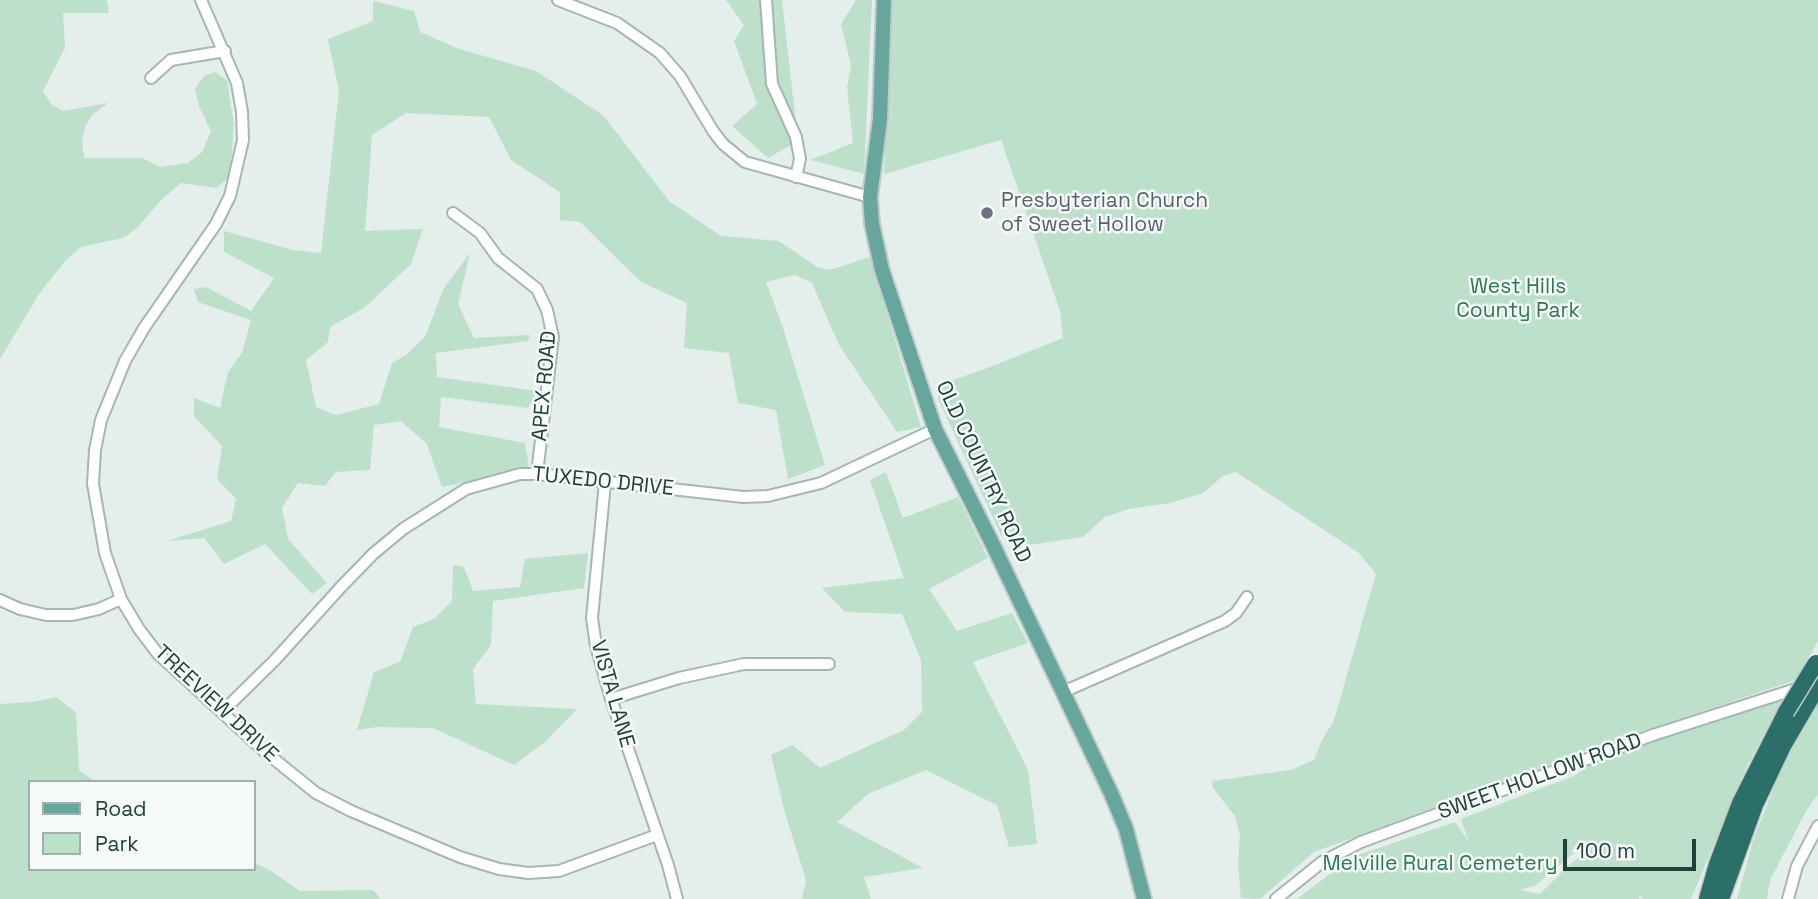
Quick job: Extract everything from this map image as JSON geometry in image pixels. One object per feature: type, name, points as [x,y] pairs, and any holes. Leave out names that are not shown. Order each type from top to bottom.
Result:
[{"type":"highway","points":[[1721,899],[1755,805],[1792,714],[1817,662]]},
{"type":"highway","points":[[1707,899],[1740,803],[1792,714],[1818,685]]},
{"type":"main road","name":"OLD COUNTRY ROAD","points":[[884,0],[880,119],[870,197],[872,225],[882,270],[935,429],[1063,692],[1126,829],[1144,899]]},
{"type":"street","name":"TREEVIEW DRIVE","points":[[201,0],[237,83],[243,140],[230,196],[201,249],[144,328],[125,361],[101,420],[95,450],[93,484],[97,520],[121,599],[158,654],[264,751],[316,793],[351,811],[460,858],[499,869],[528,873],[559,871],[657,835]]},
{"type":"street","points":[[558,0],[604,17],[641,38],[660,53],[680,76],[723,144],[745,162],[870,197]]},
{"type":"street","points":[[766,0],[772,84],[796,137],[800,159],[796,177]]},
{"type":"street","points":[[151,78],[171,60],[225,51]]},
{"type":"street","name":"APEX ROAD","points":[[453,213],[480,233],[498,258],[537,289],[547,310],[553,337],[537,474]]},
{"type":"street","name":"TUXEDO DRIVE","points":[[222,712],[275,660],[340,588],[403,529],[466,489],[520,474],[537,474],[743,497],[768,496],[821,483],[935,429]]},
{"type":"street","name":"VISTA LANE","points":[[605,483],[592,618],[596,646],[677,899]]},
{"type":"street","points":[[1063,692],[1225,621],[1236,613],[1247,597]]},
{"type":"street","points":[[0,600],[20,609],[46,615],[73,615],[99,609],[121,599]]},
{"type":"street","points":[[611,699],[679,678],[744,664],[829,664]]},
{"type":"street","name":"SWEET HOLLOW ROAD","points":[[1276,899],[1322,862],[1361,842],[1641,740],[1781,692],[1818,685]]},
{"type":"street","points":[[1788,899],[1797,866],[1818,826]]},
{"type":"green space","points":[[0,0],[107,0],[109,13],[63,13],[65,48],[43,91],[51,104],[63,111],[108,103],[92,115],[85,127],[82,140],[84,158],[142,158],[161,167],[188,163],[202,152],[211,131],[199,106],[195,89],[204,76],[215,72],[227,80],[234,125],[230,177],[216,188],[181,183],[161,200],[137,228],[123,238],[81,247],[65,261],[39,294],[0,359]]},
{"type":"green space","points":[[726,0],[782,0],[798,141],[768,158],[732,126],[757,104],[734,41],[744,25]]},
{"type":"green space","points":[[856,0],[872,0],[864,174],[811,160],[853,143],[847,87],[851,65],[841,24]]},
{"type":"green space","name":"West Hills County Park","points":[[891,0],[1818,0],[1818,641],[1796,680],[1595,747],[1516,779],[1314,852],[1260,899],[1241,898],[1238,864],[1240,836],[1235,816],[1213,788],[1212,781],[1291,770],[1314,760],[1334,720],[1376,574],[1359,553],[1236,472],[1223,476],[1203,493],[1105,517],[1083,537],[1022,546],[1001,535],[938,399],[938,385],[1063,338],[1060,311],[1001,140],[884,174]]},
{"type":"green space","points":[[373,1],[414,11],[420,32],[459,49],[536,71],[604,116],[669,201],[721,236],[779,241],[817,267],[830,270],[870,257],[921,427],[897,432],[839,345],[812,283],[795,275],[766,282],[825,465],[788,479],[776,410],[738,403],[729,353],[684,348],[687,303],[641,282],[580,222],[560,220],[560,192],[511,160],[489,117],[406,113],[372,135],[365,231],[423,229],[411,264],[365,307],[330,327],[328,342],[306,360],[316,407],[336,415],[379,404],[392,363],[406,355],[425,337],[444,288],[470,253],[458,304],[474,338],[530,335],[528,341],[436,353],[437,377],[537,391],[528,408],[441,397],[439,427],[525,443],[529,468],[442,487],[427,444],[401,421],[374,425],[370,470],[336,472],[325,486],[298,483],[282,508],[288,539],[327,583],[312,594],[265,544],[224,564],[204,538],[167,541],[231,521],[236,499],[217,479],[222,446],[194,416],[194,398],[220,408],[228,372],[242,353],[251,320],[198,302],[194,289],[206,287],[251,311],[274,278],[224,252],[224,231],[293,250],[321,253],[339,91],[328,39],[373,21]]},
{"type":"green space","points":[[886,472],[903,518],[958,497],[988,558],[929,589],[957,631],[1012,613],[1028,643],[973,662],[1028,770],[1037,844],[1009,847],[997,805],[926,770],[868,794],[837,822],[923,868],[864,877],[871,899],[802,899],[806,880],[785,813],[771,755],[793,745],[820,768],[904,730],[922,712],[921,660],[902,614],[845,612],[822,588],[904,578],[870,480]]},
{"type":"green space","points":[[588,553],[584,588],[493,601],[491,645],[473,669],[476,704],[577,709],[545,742],[514,765],[433,728],[377,727],[357,730],[374,672],[400,662],[413,627],[434,619],[452,601],[453,565],[464,567],[473,591],[520,587],[525,559]]},
{"type":"green space","points":[[57,697],[76,713],[79,770],[92,780],[28,780],[28,871],[256,871],[256,864],[300,891],[373,890],[381,899],[0,899],[0,704]]},
{"type":"green space","name":"Melville Rural Cemetery","points":[[1784,697],[1746,768],[1691,899],[1643,899],[1640,895],[1639,899],[1297,899],[1352,857],[1455,822],[1469,842],[1461,819],[1576,775],[1583,768]],"holes":[[[1598,842],[1569,865],[1540,894],[1520,890],[1536,885],[1580,848]]]},
{"type":"green space","points":[[1818,701],[1818,794],[1806,811],[1770,880],[1767,899],[1737,899],[1753,841],[1776,782],[1798,735]]},
{"type":"place","name":"Presbyterian Church of Sweet Hollow","points":[[987,213]]}]
